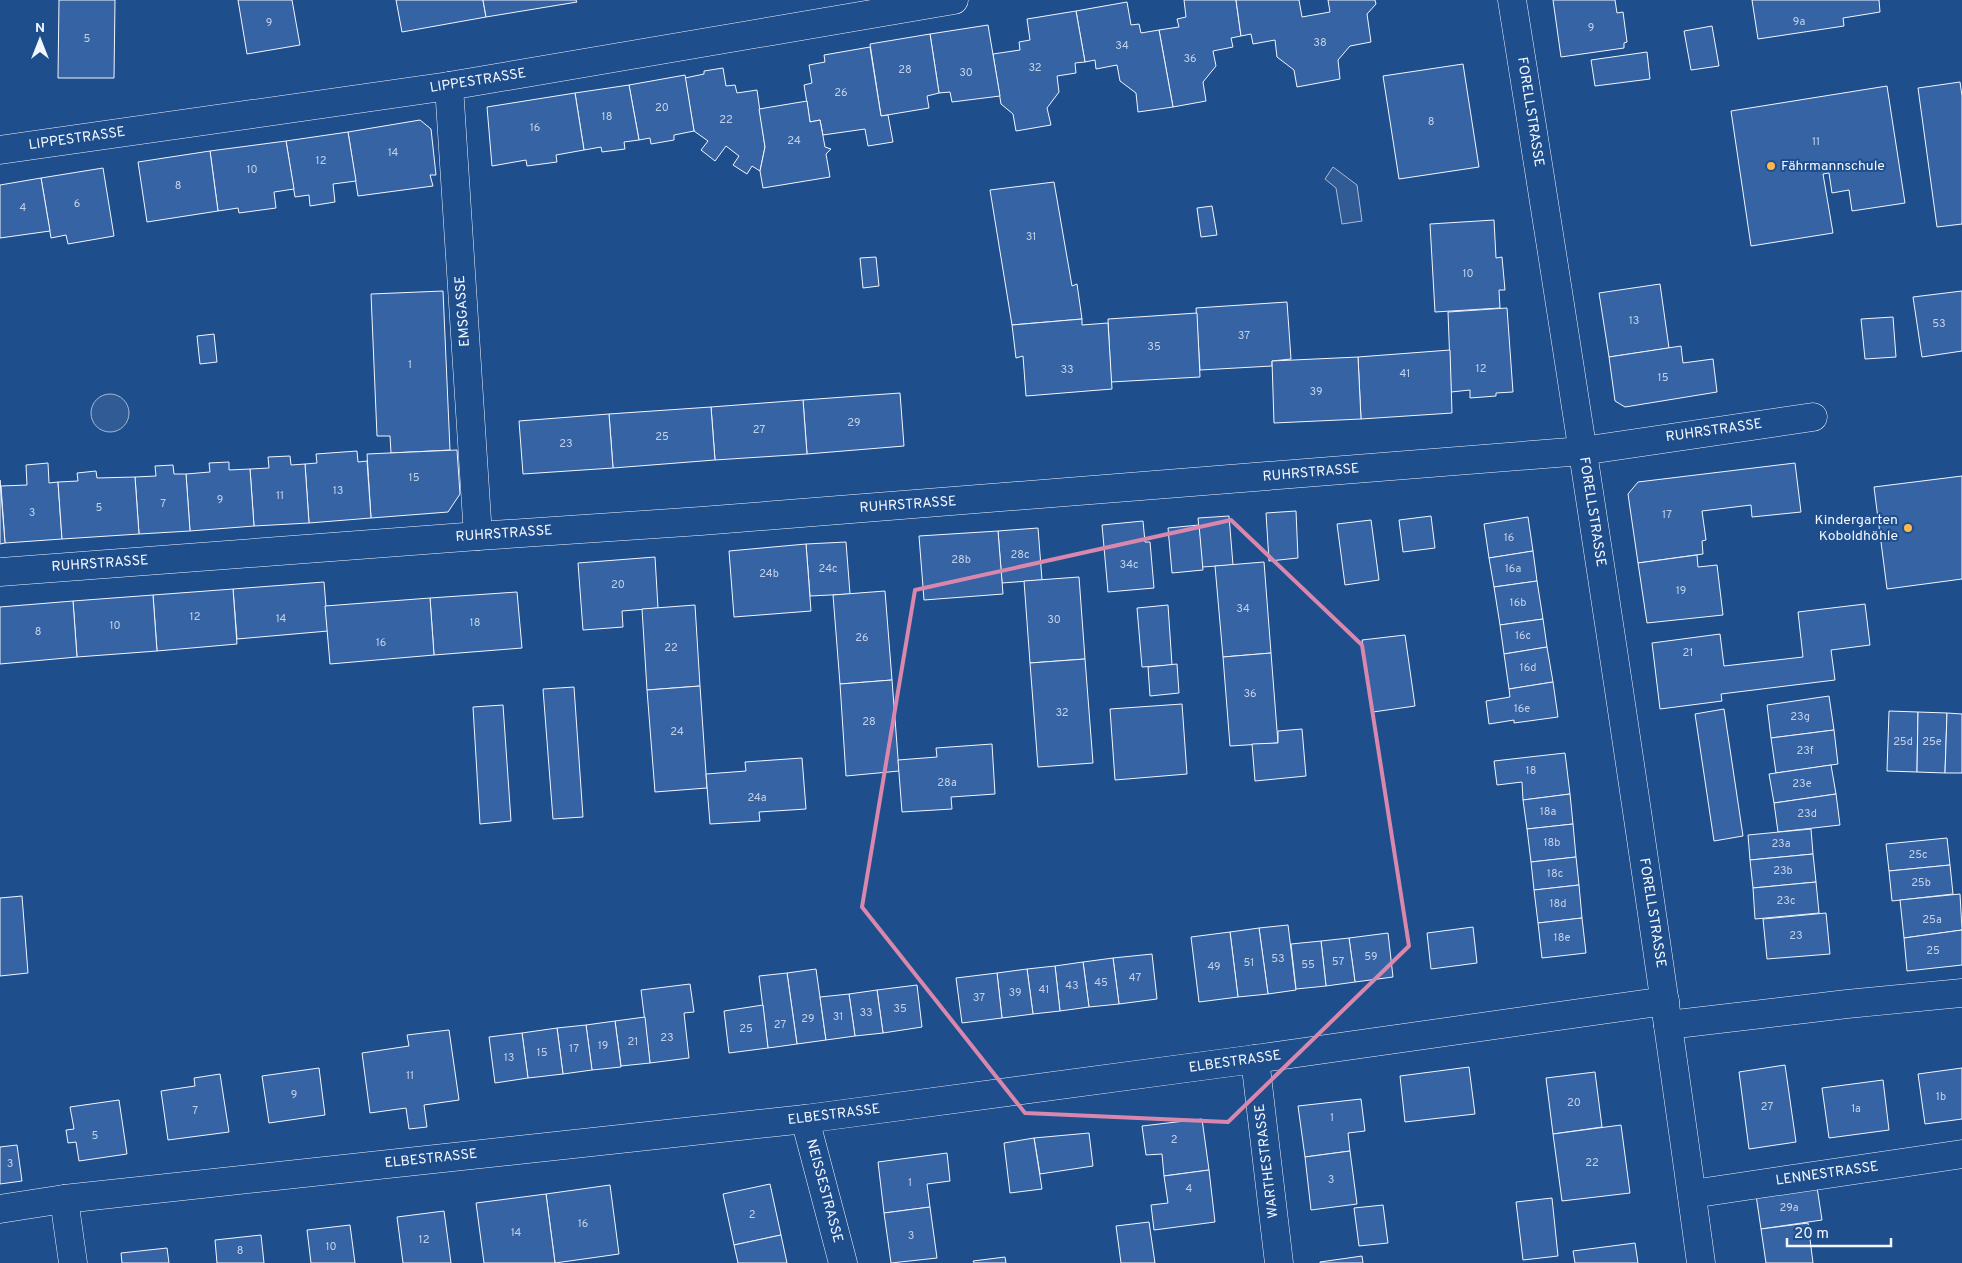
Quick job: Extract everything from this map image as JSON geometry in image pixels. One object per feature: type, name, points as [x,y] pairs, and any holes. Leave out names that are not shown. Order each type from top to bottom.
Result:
[{"type":"street","name":"LIPPESTRASSE","points":[[0,150],[449,86],[954,0]]},
{"type":"street","name":"FORELLSTRASSE","points":[[1512,0],[1667,1013],[1701,1263]]},
{"type":"street","name":"EMSGASSE","points":[[449,86],[478,536]]},
{"type":"street","name":"RUHRSTRASSE","points":[[0,572],[478,536],[701,522],[1582,451],[1813,417]]},
{"type":"street","points":[[1667,1013],[1847,1004],[1962,993]]},
{"type":"street","name":"ELBESTRASSE","points":[[0,1209],[64,1199],[805,1119],[1256,1059],[1667,1013]]},
{"type":"street","name":"WARTHESTRASSE","points":[[1256,1059],[1280,1263]]},
{"type":"street","name":"NEISSESTRASSE","points":[[805,1119],[843,1263]]},
{"type":"street","name":"LENNESTRASSE","points":[[1692,1194],[1962,1154]]},
{"type":"street","points":[[64,1199],[73,1263]]},
{"type":"highlighted area","points":[[1231,520],[1362,645],[1409,946],[1228,1122],[1025,1113],[862,907],[915,590]]},
{"type":"shaded area","points":[[1333,167],[1357,185],[1362,221],[1342,224],[1336,188],[1325,179]]},
{"type":"shaded area","points":[[110,394],[124,399],[129,413],[124,427],[110,432],[96,427],[91,413],[96,399]]},
{"type":"building","points":[[59,0],[115,0],[114,78],[58,78]]},
{"type":"building","points":[[238,0],[292,0],[300,45],[247,54]]},
{"type":"building","points":[[396,0],[483,0],[486,17],[402,32]]},
{"type":"building","points":[[483,0],[576,0],[577,2],[486,17]]},
{"type":"building","points":[[1184,0],[1236,0],[1241,36],[1231,38],[1233,47],[1213,51],[1216,66],[1203,82],[1206,101],[1173,107],[1159,30],[1179,27],[1177,19],[1186,17]]},
{"type":"building","points":[[1236,0],[1299,0],[1302,17],[1330,12],[1328,0],[1375,0],[1376,4],[1367,14],[1371,42],[1350,46],[1338,60],[1340,79],[1297,87],[1294,70],[1277,57],[1275,40],[1253,44],[1251,34],[1241,36]]},
{"type":"building","points":[[1553,0],[1615,0],[1617,13],[1623,12],[1627,42],[1624,43],[1624,48],[1561,57]]},
{"type":"building","points":[[1752,0],[1879,0],[1880,12],[1843,18],[1844,26],[1758,39]]},
{"type":"building","points":[[1127,2],[1131,25],[1139,24],[1141,33],[1159,30],[1173,107],[1138,112],[1136,93],[1120,81],[1117,65],[1096,69],[1095,60],[1085,62],[1076,11]]},
{"type":"building","points":[[1076,11],[1085,62],[1075,63],[1076,73],[1057,76],[1059,92],[1047,108],[1051,125],[1016,131],[1013,114],[1001,104],[993,54],[1020,50],[1019,42],[1030,40],[1027,19]]},
{"type":"building","points":[[988,25],[1000,96],[952,102],[950,92],[939,93],[930,34]]},
{"type":"building","points":[[1712,26],[1719,66],[1691,70],[1684,31]]},
{"type":"building","points":[[930,34],[939,93],[927,96],[929,108],[881,116],[870,44]]},
{"type":"building","points":[[870,47],[881,116],[888,115],[893,142],[868,146],[865,129],[823,135],[820,120],[810,122],[804,85],[812,83],[809,65],[825,62],[824,55]]},
{"type":"building","points":[[1647,52],[1650,79],[1595,86],[1591,60]]},
{"type":"building","points":[[1463,64],[1479,167],[1399,179],[1383,76]]},
{"type":"building","points":[[723,68],[726,86],[735,85],[737,93],[757,90],[765,147],[760,171],[752,166],[747,174],[733,165],[739,156],[726,146],[715,161],[701,150],[708,141],[694,131],[685,78],[704,74],[704,71]]},
{"type":"building","points":[[685,75],[694,131],[674,135],[674,140],[651,144],[650,138],[639,140],[629,85]]},
{"type":"building","points":[[1960,82],[1962,96],[1962,224],[1937,227],[1918,88]]},
{"type":"building","points":[[629,85],[639,140],[624,142],[625,149],[602,152],[601,147],[584,150],[575,93]]},
{"type":"building","points":[[1887,86],[1905,203],[1852,211],[1849,190],[1832,193],[1829,173],[1823,174],[1833,233],[1751,246],[1731,111]]},
{"type":"building","points":[[575,93],[584,150],[556,155],[557,162],[527,166],[526,160],[492,166],[487,107]]},
{"type":"building","points":[[807,101],[810,122],[820,120],[825,147],[831,149],[826,154],[830,177],[763,188],[760,171],[765,147],[759,109]]},
{"type":"building","points":[[420,120],[431,129],[436,175],[430,175],[433,186],[358,196],[348,132]]},
{"type":"building","points":[[348,132],[356,181],[333,184],[335,202],[310,206],[309,195],[295,197],[286,141]]},
{"type":"building","points":[[286,141],[294,189],[274,192],[276,208],[239,213],[238,208],[218,211],[210,151]]},
{"type":"building","points":[[210,151],[218,211],[147,222],[138,162]]},
{"type":"building","points":[[103,168],[114,236],[68,244],[66,235],[51,238],[41,178]]},
{"type":"building","points":[[41,178],[50,231],[0,238],[0,185]]},
{"type":"building","points":[[1054,182],[1072,286],[1077,284],[1082,319],[1012,325],[990,190]]},
{"type":"building","points":[[1212,206],[1217,235],[1201,237],[1197,208]]},
{"type":"building","points":[[1494,220],[1496,258],[1502,257],[1505,290],[1499,290],[1500,308],[1435,312],[1430,224]]},
{"type":"building","points":[[876,257],[879,286],[863,288],[860,258]]},
{"type":"building","points":[[1660,284],[1669,348],[1609,357],[1599,293]]},
{"type":"building","points":[[443,291],[450,450],[391,453],[390,436],[377,436],[371,294]]},
{"type":"building","points":[[1962,291],[1962,351],[1922,357],[1913,297]]},
{"type":"building","points":[[1287,302],[1291,359],[1272,361],[1272,366],[1200,370],[1196,308]]},
{"type":"building","points":[[1507,308],[1513,392],[1496,393],[1496,396],[1470,398],[1470,390],[1451,392],[1448,312]]},
{"type":"building","points":[[1197,313],[1200,377],[1111,382],[1108,319]]},
{"type":"building","points":[[1893,317],[1896,357],[1865,359],[1861,319]]},
{"type":"building","points":[[1082,319],[1082,325],[1108,323],[1112,389],[1026,396],[1023,356],[1016,358],[1012,325]]},
{"type":"building","points":[[214,334],[217,362],[200,364],[197,336]]},
{"type":"building","points":[[1681,346],[1683,363],[1713,359],[1717,392],[1625,407],[1615,401],[1609,357]]},
{"type":"building","points":[[1450,350],[1452,413],[1361,419],[1358,357]]},
{"type":"building","points":[[1358,357],[1361,419],[1274,423],[1272,361]]},
{"type":"building","points":[[900,393],[904,446],[807,454],[803,400]]},
{"type":"building","points":[[803,400],[807,454],[715,460],[711,407]]},
{"type":"building","points":[[711,407],[715,460],[613,468],[609,414]]},
{"type":"building","points":[[609,414],[613,468],[523,474],[519,421]]},
{"type":"building","points":[[457,450],[460,494],[448,512],[371,518],[367,454]]},
{"type":"building","points":[[357,451],[358,462],[367,461],[371,518],[309,523],[305,464],[317,463],[316,454]]},
{"type":"building","points":[[290,456],[291,465],[305,464],[309,523],[254,526],[250,469],[269,468],[268,457]]},
{"type":"building","points":[[229,462],[229,470],[250,469],[254,526],[190,531],[186,474],[210,472],[209,463]]},
{"type":"building","points":[[48,463],[49,483],[58,482],[62,539],[5,543],[1,486],[27,485],[26,465]]},
{"type":"building","points":[[1795,463],[1801,512],[1752,517],[1751,505],[1702,511],[1706,540],[1702,541],[1703,554],[1638,563],[1628,494],[1638,482]]},
{"type":"building","points":[[173,465],[174,474],[186,474],[190,531],[139,534],[135,477],[156,476],[155,466]]},
{"type":"building","points":[[96,471],[97,478],[135,477],[139,534],[62,539],[58,482],[78,481],[77,473]]},
{"type":"building","points":[[1962,476],[1962,579],[1887,589],[1874,487]]},
{"type":"building","points":[[0,480],[5,543],[0,544]]},
{"type":"building","points":[[1296,511],[1298,558],[1269,561],[1266,513]]},
{"type":"building","points":[[1229,516],[1233,565],[1202,567],[1198,518]]},
{"type":"building","points":[[1431,516],[1435,548],[1403,552],[1399,520]]},
{"type":"building","points":[[1528,517],[1533,551],[1489,558],[1484,524]]},
{"type":"building","points":[[1371,520],[1379,580],[1345,585],[1337,524]]},
{"type":"building","points":[[1143,521],[1145,542],[1150,542],[1154,588],[1108,592],[1102,525]]},
{"type":"building","points":[[1199,525],[1203,570],[1172,573],[1168,528]]},
{"type":"building","points":[[1038,528],[1042,580],[1002,583],[998,531]]},
{"type":"building","points":[[998,531],[1003,594],[924,600],[919,536]]},
{"type":"building","points":[[846,542],[850,594],[810,596],[806,544]]},
{"type":"building","points":[[806,544],[811,611],[734,617],[729,551]]},
{"type":"building","points":[[1533,551],[1537,581],[1494,587],[1489,558]]},
{"type":"building","points":[[1697,555],[1698,567],[1717,565],[1723,615],[1647,623],[1638,563]]},
{"type":"building","points":[[655,557],[658,608],[622,611],[623,627],[583,630],[578,563]]},
{"type":"building","points":[[1264,562],[1271,653],[1223,657],[1215,566]]},
{"type":"building","points":[[1079,577],[1085,659],[1030,663],[1024,581]]},
{"type":"building","points":[[1537,581],[1543,619],[1500,625],[1494,587]]},
{"type":"building","points":[[324,582],[328,631],[237,639],[233,589]]},
{"type":"building","points":[[233,589],[237,644],[157,651],[153,595]]},
{"type":"building","points":[[885,591],[892,680],[840,684],[833,595]]},
{"type":"building","points":[[517,592],[522,648],[434,655],[430,598]]},
{"type":"building","points":[[153,595],[157,651],[77,657],[73,601]]},
{"type":"building","points":[[430,598],[434,655],[330,664],[325,606]]},
{"type":"building","points":[[73,601],[77,657],[0,664],[0,607]]},
{"type":"building","points":[[1865,604],[1870,645],[1831,650],[1835,680],[1721,694],[1722,701],[1660,709],[1652,643],[1720,634],[1724,666],[1803,657],[1798,612]]},
{"type":"building","points":[[695,605],[700,686],[647,690],[642,609]]},
{"type":"building","points":[[1168,605],[1172,665],[1142,667],[1137,608]]},
{"type":"building","points":[[1543,619],[1547,647],[1504,654],[1500,625]]},
{"type":"building","points":[[1405,635],[1415,706],[1373,712],[1362,640]]},
{"type":"building","points":[[1547,647],[1553,682],[1509,689],[1504,654]]},
{"type":"building","points":[[1271,653],[1278,743],[1230,746],[1223,657]]},
{"type":"building","points":[[1085,659],[1093,763],[1038,767],[1030,663]]},
{"type":"building","points":[[1177,664],[1179,693],[1150,696],[1148,667]]},
{"type":"building","points":[[892,680],[899,771],[846,776],[840,684]]},
{"type":"building","points":[[1553,682],[1558,717],[1514,723],[1514,720],[1489,724],[1486,701],[1510,697],[1509,689]]},
{"type":"building","points":[[700,686],[707,788],[655,792],[647,690]]},
{"type":"building","points":[[574,687],[583,817],[553,819],[543,689]]},
{"type":"building","points":[[1829,696],[1834,730],[1771,738],[1767,705]]},
{"type":"building","points":[[1182,704],[1187,774],[1115,780],[1110,709]]},
{"type":"building","points":[[503,705],[511,821],[480,824],[473,707]]},
{"type":"building","points":[[1724,709],[1743,836],[1714,841],[1695,714]]},
{"type":"building","points":[[1889,711],[1918,712],[1917,772],[1887,771]]},
{"type":"building","points":[[1918,712],[1947,713],[1945,773],[1917,772]]},
{"type":"building","points":[[1947,713],[1962,714],[1962,773],[1945,773]]},
{"type":"building","points":[[1302,729],[1306,776],[1255,781],[1252,744],[1278,743],[1278,731]]},
{"type":"building","points":[[1834,730],[1838,764],[1776,773],[1771,738]]},
{"type":"building","points":[[992,744],[995,794],[951,797],[952,809],[902,812],[898,760],[937,757],[936,748]]},
{"type":"building","points":[[1565,753],[1570,794],[1523,800],[1522,782],[1497,785],[1494,761]]},
{"type":"building","points":[[802,758],[806,809],[759,812],[760,821],[710,824],[706,774],[746,771],[745,762]]},
{"type":"building","points":[[1831,765],[1836,794],[1774,803],[1769,774]]},
{"type":"building","points":[[1570,794],[1573,824],[1527,829],[1523,800]]},
{"type":"building","points":[[1836,794],[1840,825],[1778,832],[1774,803]]},
{"type":"building","points":[[1573,824],[1576,857],[1531,862],[1527,829]]},
{"type":"building","points":[[1811,829],[1813,854],[1750,860],[1748,835]]},
{"type":"building","points":[[1947,838],[1950,865],[1889,871],[1886,844]]},
{"type":"building","points":[[1813,854],[1816,882],[1753,888],[1750,860]]},
{"type":"building","points":[[1576,857],[1579,885],[1534,890],[1531,862]]},
{"type":"building","points":[[1950,865],[1953,894],[1892,901],[1889,871]]},
{"type":"building","points":[[1816,882],[1819,913],[1755,919],[1753,888]]},
{"type":"building","points":[[1579,885],[1582,918],[1538,923],[1534,890]]},
{"type":"building","points":[[1960,894],[1962,930],[1904,938],[1900,900]]},
{"type":"building","points":[[22,896],[28,973],[0,976],[0,898]]},
{"type":"building","points":[[1826,913],[1830,954],[1767,959],[1763,919]]},
{"type":"building","points":[[1582,918],[1586,953],[1542,958],[1538,923]]},
{"type":"building","points":[[1288,925],[1296,990],[1268,994],[1259,928]]},
{"type":"building","points":[[1473,927],[1477,963],[1431,969],[1427,933]]},
{"type":"building","points":[[1259,928],[1268,994],[1238,997],[1230,932]]},
{"type":"building","points":[[1962,930],[1962,965],[1907,971],[1904,938]]},
{"type":"building","points":[[1230,932],[1238,997],[1199,1002],[1191,937]]},
{"type":"building","points":[[1388,933],[1393,977],[1355,982],[1349,938]]},
{"type":"building","points":[[1349,938],[1355,982],[1326,986],[1321,941]]},
{"type":"building","points":[[1321,941],[1326,986],[1296,989],[1291,944]]},
{"type":"building","points":[[1152,954],[1157,999],[1119,1004],[1113,958]]},
{"type":"building","points":[[1113,958],[1119,1004],[1089,1007],[1083,962]]},
{"type":"building","points":[[1083,962],[1089,1007],[1060,1011],[1055,966]]},
{"type":"building","points":[[1055,966],[1060,1011],[1033,1014],[1027,969]]},
{"type":"building","points":[[816,969],[826,1040],[797,1044],[787,973]]},
{"type":"building","points":[[1027,969],[1033,1014],[1002,1018],[997,973]]},
{"type":"building","points":[[787,973],[797,1044],[768,1048],[759,976]]},
{"type":"building","points":[[997,973],[1002,1018],[962,1023],[956,978]]},
{"type":"building","points":[[690,984],[694,1012],[684,1013],[689,1058],[650,1063],[641,990]]},
{"type":"building","points":[[917,985],[922,1027],[883,1033],[877,990]]},
{"type":"building","points":[[877,990],[883,1033],[855,1036],[849,994]]},
{"type":"building","points":[[849,994],[855,1036],[826,1040],[820,997]]},
{"type":"building","points":[[763,1005],[768,1048],[729,1053],[724,1011]]},
{"type":"building","points":[[645,1017],[650,1063],[621,1066],[615,1021]]},
{"type":"building","points":[[615,1021],[621,1067],[592,1070],[586,1025]]},
{"type":"building","points":[[586,1025],[592,1070],[563,1074],[557,1028]]},
{"type":"building","points":[[557,1028],[563,1074],[528,1078],[522,1033]]},
{"type":"building","points":[[449,1030],[459,1100],[424,1105],[427,1127],[409,1129],[406,1108],[370,1113],[362,1053],[409,1046],[407,1035]]},
{"type":"building","points":[[522,1033],[528,1078],[495,1083],[489,1037]]},
{"type":"building","points":[[1785,1065],[1796,1142],[1749,1149],[1739,1072]]},
{"type":"building","points":[[1469,1067],[1475,1114],[1405,1122],[1400,1076]]},
{"type":"building","points":[[319,1068],[325,1115],[269,1123],[262,1076]]},
{"type":"building","points":[[1962,1068],[1962,1119],[1925,1124],[1918,1074]]},
{"type":"building","points":[[1595,1072],[1602,1127],[1553,1134],[1546,1078]]},
{"type":"building","points":[[220,1074],[229,1132],[168,1140],[161,1091],[195,1086],[194,1078]]},
{"type":"building","points":[[1883,1080],[1889,1130],[1829,1138],[1822,1088]]},
{"type":"building","points":[[1361,1099],[1365,1131],[1348,1133],[1350,1151],[1305,1157],[1298,1106]]},
{"type":"building","points":[[119,1100],[127,1154],[79,1161],[76,1142],[68,1143],[66,1130],[74,1129],[70,1107]]},
{"type":"building","points":[[1202,1119],[1209,1170],[1164,1176],[1162,1154],[1146,1155],[1142,1126]]},
{"type":"building","points":[[1621,1125],[1630,1193],[1562,1201],[1553,1134]]},
{"type":"building","points":[[1089,1133],[1093,1166],[1040,1174],[1034,1138]]},
{"type":"building","points":[[1034,1138],[1042,1189],[1010,1193],[1004,1143]]},
{"type":"building","points":[[17,1145],[22,1181],[0,1184],[0,1147]]},
{"type":"building","points":[[1350,1151],[1357,1204],[1311,1210],[1305,1157]]},
{"type":"building","points":[[947,1153],[950,1181],[927,1184],[930,1207],[884,1213],[878,1162]]},
{"type":"building","points":[[1209,1170],[1215,1222],[1154,1230],[1151,1205],[1168,1203],[1164,1176]]},
{"type":"building","points":[[770,1184],[781,1235],[734,1245],[723,1194]]},
{"type":"building","points":[[610,1185],[619,1254],[555,1263],[546,1194]]},
{"type":"building","points":[[1817,1187],[1822,1220],[1761,1229],[1756,1195]]},
{"type":"building","points":[[546,1194],[555,1263],[484,1263],[476,1203]]},
{"type":"building","points":[[1552,1198],[1558,1256],[1523,1260],[1516,1202]]},
{"type":"building","points":[[1383,1205],[1388,1243],[1359,1246],[1354,1208]]},
{"type":"building","points":[[930,1207],[937,1258],[891,1263],[884,1213]]},
{"type":"building","points":[[444,1211],[451,1263],[403,1263],[397,1217]]},
{"type":"building","points":[[1149,1222],[1155,1263],[1121,1263],[1116,1226]]},
{"type":"building","points":[[1808,1223],[1813,1263],[1766,1263],[1761,1229]]},
{"type":"building","points":[[350,1225],[355,1263],[311,1263],[307,1230]]},
{"type":"building","points":[[261,1235],[264,1263],[217,1263],[215,1240]]},
{"type":"building","points":[[781,1235],[787,1263],[738,1263],[734,1245]]},
{"type":"building","points":[[1635,1243],[1638,1263],[1575,1263],[1573,1251]]},
{"type":"building","points":[[167,1248],[169,1263],[122,1263],[121,1253]]},
{"type":"building","points":[[1362,1256],[1363,1263],[1320,1263],[1320,1262]]},
{"type":"building","points":[[1005,1257],[1006,1263],[974,1263],[973,1261]]},
{"type":"place","name":"Fährmannschule","points":[[1771,166]]},
{"type":"place","name":"Kindergarten Koboldhöhle","points":[[1908,528]]}]
